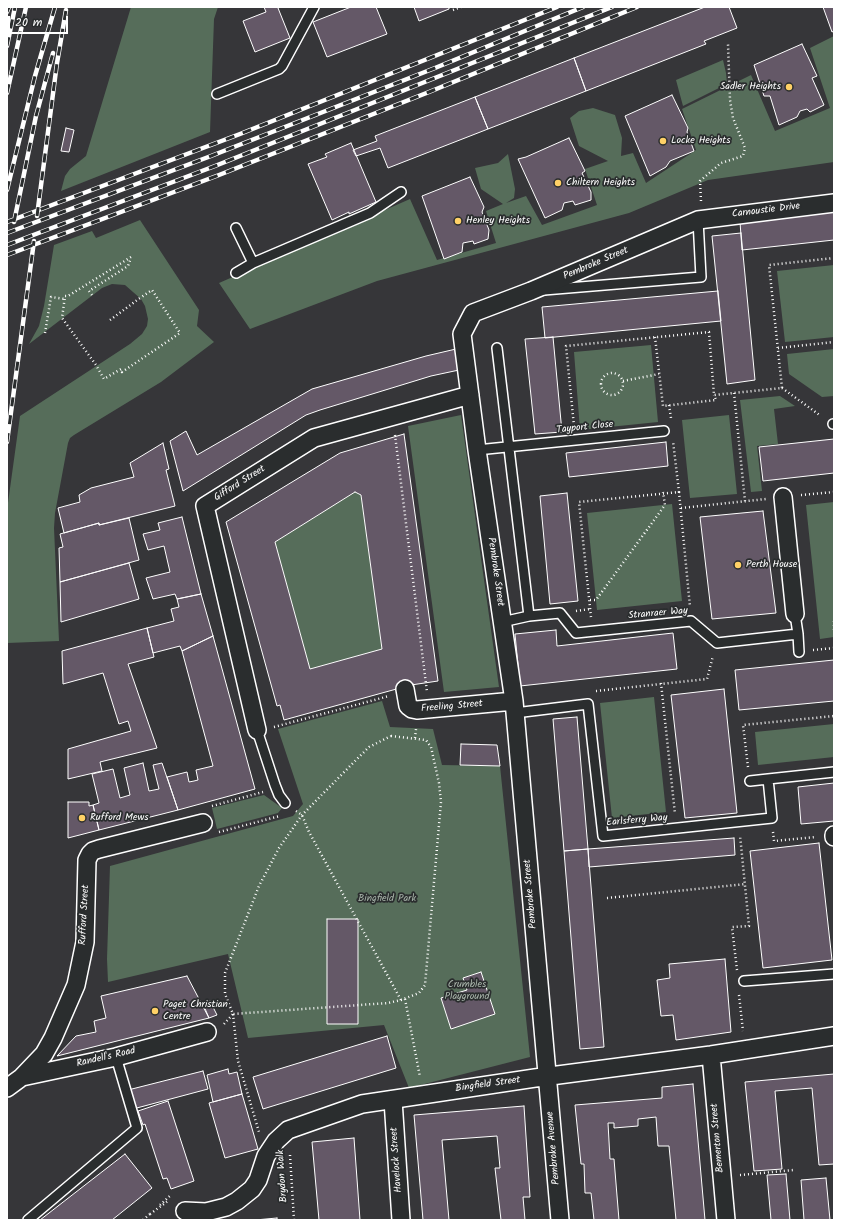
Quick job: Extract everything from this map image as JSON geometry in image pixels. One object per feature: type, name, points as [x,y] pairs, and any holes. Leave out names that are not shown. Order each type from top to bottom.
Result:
[{"type":"street","name":"Carnoustie Drive","points":[[698,220],[834,203]]},
{"type":"street","name":"Pembroke Street","points":[[548,1077],[514,707],[462,334],[473,313],[532,291],[698,220]]},
{"type":"street","name":"Gifford Street","points":[[257,730],[205,506],[314,438],[470,395]]},
{"type":"street","points":[[783,497],[795,614]]},
{"type":"street","name":"Freeling Street","points":[[405,689],[408,706],[417,710],[514,707]]},
{"type":"street","name":"Rufford Street","points":[[22,1077],[44,1054],[53,1038],[76,985],[85,942],[87,860],[90,854],[93,851],[205,815]]},
{"type":"street","name":"Randell's Road","points":[[7,1088],[22,1077],[116,1057],[207,1032]]},
{"type":"street","name":"Bingfield Street","points":[[185,1211],[206,1212],[226,1207],[237,1201],[244,1196],[258,1180],[266,1156],[276,1141],[288,1130],[362,1104],[424,1094],[711,1055],[834,1036]]},
{"type":"street","name":"Bemerton Street","points":[[711,1055],[726,1220]]},
{"type":"street","name":"Pembroke Avenue","points":[[548,1077],[560,1220]]},
{"type":"street","name":"Havelock Street","points":[[393,1100],[401,1220]]},
{"type":"lane","points":[[217,94],[279,69],[314,7]]},
{"type":"lane","points":[[236,273],[253,263],[370,213],[401,192]]},
{"type":"lane","points":[[532,291],[701,278],[698,220]]},
{"type":"lane","points":[[236,228],[253,263]]},
{"type":"lane","points":[[497,348],[529,616]]},
{"type":"lane","name":"Tayport Close","points":[[477,450],[664,431]]},
{"type":"lane","name":"Stranraer Way","points":[[502,622],[529,616],[560,613],[576,633],[691,621],[717,643]]},
{"type":"lane","points":[[795,614],[799,652]]},
{"type":"lane","points":[[717,643],[798,634]]},
{"type":"lane","name":"Earlsferry Way","points":[[514,707],[588,704],[603,836],[772,818]]},
{"type":"lane","points":[[257,730],[279,795],[288,806]]},
{"type":"lane","points":[[750,781],[834,772]]},
{"type":"lane","points":[[768,779],[772,818]]},
{"type":"lane","points":[[744,981],[834,974]]},
{"type":"lane","points":[[28,1220],[137,1128],[116,1057]]},
{"type":"path","points":[[453,10],[461,7]]},
{"type":"path","points":[[701,203],[700,181],[721,162],[743,156],[745,148],[733,118],[730,100],[728,44]]},
{"type":"path","points":[[92,295],[89,291],[128,266],[131,257],[68,296],[65,296],[62,318],[96,364],[104,379],[121,369],[122,372],[180,333],[152,290],[110,320]]},
{"type":"path","points":[[782,388],[768,265],[834,258]]},
{"type":"path","points":[[45,333],[51,297],[65,299]]},
{"type":"path","points":[[575,440],[566,346],[655,337],[709,332],[714,395],[716,400],[663,406],[655,337]]},
{"type":"path","points":[[778,348],[834,342]]},
{"type":"path","points":[[609,373],[617,374],[623,382],[621,391],[615,395],[608,395],[602,391],[600,384],[603,377],[609,373]]},
{"type":"path","points":[[623,382],[659,374]]},
{"type":"path","points":[[714,395],[782,388],[834,424]]},
{"type":"path","points":[[734,393],[745,501]]},
{"type":"path","points":[[670,405],[672,424]]},
{"type":"path","points":[[392,416],[429,709]]},
{"type":"path","points":[[673,438],[691,611]]},
{"type":"path","points":[[592,620],[579,502],[663,492],[679,492]]},
{"type":"path","points":[[590,600],[596,600],[665,505],[663,492]]},
{"type":"path","points":[[681,508],[834,492]]},
{"type":"path","points":[[834,621],[834,631]]},
{"type":"path","points":[[591,691],[707,679],[717,643]]},
{"type":"path","points":[[799,652],[834,648]]},
{"type":"path","points":[[661,683],[677,828]]},
{"type":"path","points":[[257,730],[388,696]]},
{"type":"path","points":[[750,781],[744,725],[834,716]]},
{"type":"path","points":[[233,1014],[388,1002],[400,1000],[419,993],[425,985],[441,802],[439,783],[431,747],[426,740],[391,736],[369,747],[302,815],[279,848],[259,886],[225,973],[225,994],[233,1014],[238,1061],[266,1156]]},
{"type":"path","points":[[275,785],[262,793],[205,815],[205,827],[209,831],[219,832],[285,814]]},
{"type":"path","points":[[288,806],[302,815],[309,832],[400,1000]]},
{"type":"path","points":[[772,818],[774,841],[834,836]]},
{"type":"path","points":[[737,973],[732,927],[749,926],[739,822]]},
{"type":"path","points":[[607,898],[746,884]]},
{"type":"path","points":[[739,989],[745,1050]]},
{"type":"path","points":[[405,998],[424,1094]]},
{"type":"path","name":"Brydon Walk","points":[[288,1130],[294,1220]]},
{"type":"path","points":[[722,1177],[794,1170]]},
{"type":"path","points":[[143,1220],[171,1195]]},
{"type":"green space","points":[[131,7],[218,7],[214,19],[210,132],[61,191],[65,176],[70,169],[86,156]]},
{"type":"green space","points":[[834,36],[834,162],[708,180],[629,213],[377,281],[250,329],[219,283],[410,199],[437,260],[496,243],[486,211],[503,204],[481,189],[475,168],[498,163],[508,154],[515,189],[514,198],[506,203],[526,196],[542,225],[597,205],[585,169],[608,161],[579,146],[570,118],[579,111],[593,108],[615,115],[622,138],[621,156],[633,153],[646,183],[696,150],[682,109],[751,75],[775,131],[830,108],[810,48]]},
{"type":"green space","points":[[723,60],[727,84],[683,106],[676,80]]},
{"type":"green space","points":[[140,220],[199,310],[197,326],[214,342],[161,382],[70,438],[55,513],[54,528],[59,641],[7,643],[7,510],[20,416],[130,344],[142,334],[147,326],[148,319],[145,306],[141,299],[125,285],[112,284],[102,288],[29,344],[39,326],[44,306],[54,245],[92,231],[96,238]]},
{"type":"green space","points":[[834,265],[834,337],[785,342],[777,271]]},
{"type":"green space","points":[[651,345],[658,422],[580,430],[574,352]]},
{"type":"green space","points":[[834,349],[834,396],[822,397],[789,374],[787,354]]},
{"type":"green space","points":[[780,396],[795,406],[774,409],[778,444],[757,446],[762,491],[751,492],[740,400]]},
{"type":"green space","points":[[461,415],[499,687],[444,692],[408,426]]},
{"type":"green space","points":[[729,415],[737,494],[690,498],[682,420]]},
{"type":"green space","points":[[355,492],[361,495],[382,649],[310,669],[275,542]]},
{"type":"green space","points":[[834,502],[834,637],[820,639],[806,505]]},
{"type":"green space","points":[[672,504],[682,601],[597,610],[587,513]]},
{"type":"green space","points":[[654,697],[666,812],[612,818],[600,703]]},
{"type":"green space","name":"Bingfield Park","points":[[382,701],[390,727],[433,729],[442,765],[500,766],[530,1057],[409,1088],[384,1025],[248,1038],[228,954],[108,982],[107,959],[110,866],[293,816],[303,804],[278,729]]},
{"type":"green space","points":[[834,724],[834,757],[758,765],[755,732]]},
{"type":"green space","points":[[264,795],[282,808],[278,813],[217,829],[212,808]]},
{"type":"building","points":[[264,7],[280,7],[278,8],[290,38],[255,52],[243,21],[266,12]]},
{"type":"building","points":[[351,7],[376,7],[387,34],[327,57],[313,22]]},
{"type":"building","points":[[414,7],[449,7],[449,9],[419,21]]},
{"type":"building","points":[[705,7],[729,7],[737,28],[704,41],[706,44],[586,91],[574,58]]},
{"type":"building","points":[[823,7],[834,7],[834,31],[832,32]]},
{"type":"building","name":"Sadler Heights","points":[[802,44],[817,76],[812,78],[824,105],[810,112],[807,109],[800,111],[797,117],[779,125],[770,96],[764,96],[754,65]]},
{"type":"building","points":[[574,58],[586,91],[488,129],[475,97]]},
{"type":"building","name":"Locke Heights","points":[[672,95],[688,128],[687,132],[694,151],[670,161],[666,167],[650,176],[625,116]]},
{"type":"building","points":[[475,97],[488,129],[388,168],[380,148],[356,156],[353,150],[377,141],[375,136]]},
{"type":"building","points":[[66,128],[74,130],[69,152],[61,151]]},
{"type":"building","name":"Chiltern Heights","points":[[569,138],[585,171],[582,173],[591,192],[591,200],[575,205],[573,201],[564,203],[562,210],[545,218],[518,159]]},
{"type":"building","points":[[351,143],[376,202],[332,220],[308,164],[327,157],[325,154]]},
{"type":"building","name":"Henley Heights","points":[[470,177],[484,207],[482,212],[489,230],[488,239],[474,244],[473,241],[463,243],[462,252],[444,259],[422,196]]},
{"type":"building","points":[[834,212],[834,240],[742,250],[740,222]]},
{"type":"building","points":[[741,233],[755,380],[727,384],[712,236]]},
{"type":"building","points":[[718,291],[721,321],[545,338],[542,307]]},
{"type":"building","points":[[553,337],[562,432],[535,434],[525,339]]},
{"type":"building","points":[[456,349],[459,370],[431,376],[306,415],[183,491],[170,441],[186,431],[197,455],[312,389],[426,356]]},
{"type":"building","points":[[404,434],[438,681],[411,685],[284,720],[280,705],[277,706],[226,522],[340,453]],"holes":[[[355,492],[361,495],[382,649],[310,669],[275,542]]]},
{"type":"building","points":[[834,439],[834,473],[763,481],[759,447]]},
{"type":"building","points":[[666,442],[668,466],[569,477],[566,453]]},
{"type":"building","points":[[163,443],[169,469],[166,470],[175,506],[99,525],[99,523],[64,533],[58,508],[80,502],[79,495],[91,488],[134,477],[130,463]]},
{"type":"building","points":[[567,493],[578,601],[550,604],[540,496]]},
{"type":"building","name":"Perth House","points":[[763,511],[776,613],[712,619],[700,517]]},
{"type":"building","points":[[182,517],[201,594],[177,599],[175,594],[153,599],[146,578],[170,572],[164,546],[148,550],[143,534],[160,530],[158,523]]},
{"type":"building","points":[[129,518],[139,560],[60,582],[59,548],[63,547],[60,534],[99,523],[99,525]]},
{"type":"building","points":[[129,563],[139,599],[61,622],[60,582]]},
{"type":"building","points":[[201,594],[213,636],[182,651],[180,646],[153,653],[147,628],[174,621],[171,609],[179,607],[177,599]]},
{"type":"building","points":[[147,628],[154,657],[128,664],[157,748],[100,762],[102,771],[68,779],[68,749],[131,731],[128,721],[119,724],[103,673],[63,684],[62,651]]},
{"type":"building","points":[[556,630],[557,646],[673,633],[677,669],[520,686],[515,634]]},
{"type":"building","points":[[213,636],[255,789],[178,810],[167,777],[187,772],[189,782],[194,781],[198,780],[196,770],[213,766],[182,651]]},
{"type":"building","points":[[834,660],[834,701],[739,710],[735,670]]},
{"type":"building","points":[[724,689],[737,813],[685,818],[671,695]]},
{"type":"building","points":[[577,717],[588,849],[564,851],[553,719]]},
{"type":"building","points":[[461,744],[497,745],[500,766],[460,765]]},
{"type":"building","points":[[143,763],[149,791],[159,789],[153,765],[162,763],[178,810],[99,830],[93,805],[99,803],[92,774],[113,769],[120,798],[130,795],[124,768]]},
{"type":"building","points":[[834,783],[834,821],[801,824],[798,787]]},
{"type":"building","name":"Rufford Mews","points":[[68,802],[89,802],[89,806],[93,805],[99,830],[68,838]]},
{"type":"building","points":[[734,838],[735,855],[589,867],[588,849]]},
{"type":"building","points":[[819,843],[832,960],[763,968],[750,851]]},
{"type":"building","points":[[588,849],[604,1047],[580,1049],[564,851]]},
{"type":"building","points":[[327,919],[358,919],[358,1024],[327,1024]]},
{"type":"building","points":[[725,959],[731,1032],[676,1040],[673,1015],[661,1016],[657,980],[670,978],[669,964]]},
{"type":"building","points":[[481,972],[495,1014],[451,1029],[441,998],[467,990],[463,978]]},
{"type":"building","name":"Paget Christian Centre","points":[[187,976],[209,1018],[57,1056],[76,1036],[96,1032],[94,1021],[106,1018],[101,996]]},
{"type":"building","points":[[210,1001],[217,1015],[209,1018],[203,1004]]},
{"type":"building","points":[[387,1036],[396,1068],[263,1109],[253,1077]]},
{"type":"building","points":[[228,1069],[229,1074],[237,1072],[242,1094],[213,1102],[207,1075]]},
{"type":"building","points":[[203,1071],[208,1089],[133,1109],[128,1090]]},
{"type":"building","points":[[834,1074],[834,1164],[819,1165],[812,1088],[775,1091],[782,1169],[754,1171],[745,1082]]},
{"type":"building","points":[[693,1084],[705,1220],[676,1220],[669,1146],[658,1146],[656,1117],[638,1119],[638,1126],[614,1128],[614,1123],[608,1123],[610,1159],[614,1159],[619,1220],[594,1220],[591,1193],[585,1193],[584,1164],[581,1164],[575,1105],[662,1098],[662,1087]]},
{"type":"building","points":[[242,1094],[258,1149],[225,1158],[209,1103]]},
{"type":"building","points":[[168,1101],[194,1181],[171,1189],[167,1178],[163,1179],[145,1124],[143,1125],[138,1111]]},
{"type":"building","points":[[524,1106],[530,1197],[523,1197],[525,1220],[501,1220],[495,1168],[500,1168],[497,1136],[442,1140],[449,1220],[423,1220],[414,1115]]},
{"type":"building","points":[[354,1138],[360,1220],[319,1220],[312,1142]]},
{"type":"building","points":[[125,1154],[152,1188],[112,1220],[40,1220]]},
{"type":"building","points":[[786,1174],[790,1220],[771,1220],[767,1175]]},
{"type":"building","points":[[826,1178],[830,1220],[804,1220],[801,1180]]},
{"type":"building","points":[[277,1218],[277,1220],[255,1220]]},
{"type":"railway","points":[[7,12],[9,7]]},
{"type":"railway","points":[[7,46],[15,7]]},
{"type":"railway","points":[[7,93],[26,7]]},
{"type":"railway","points":[[7,190],[35,76],[55,7]]},
{"type":"railway","points":[[7,222],[240,134],[557,7]]},
{"type":"railway","points":[[7,233],[211,156],[435,68],[583,7]]},
{"type":"railway","points":[[7,245],[215,166],[612,7]]},
{"type":"railway","points":[[7,255],[219,175],[429,92],[637,7]]},
{"type":"railway","points":[[37,216],[57,63],[66,10]]},
{"type":"railway","points":[[14,222],[36,116],[53,53]]},
{"type":"railway","points":[[7,442],[34,241]]},
{"type":"place","name":"Sadler Heights","points":[[789,87]]},
{"type":"place","name":"Locke Heights","points":[[663,141]]},
{"type":"place","name":"Chiltern Heights","points":[[558,183]]},
{"type":"place","name":"Henley Heights","points":[[458,221]]},
{"type":"place","name":"Perth House","points":[[738,565]]},
{"type":"place","name":"Rufford Mews","points":[[82,818]]},
{"type":"place","name":"Paget Christian Centre","points":[[155,1011]]},
{"type":"park label","name":"Crumbles Playground","points":[[467,990]]}]
